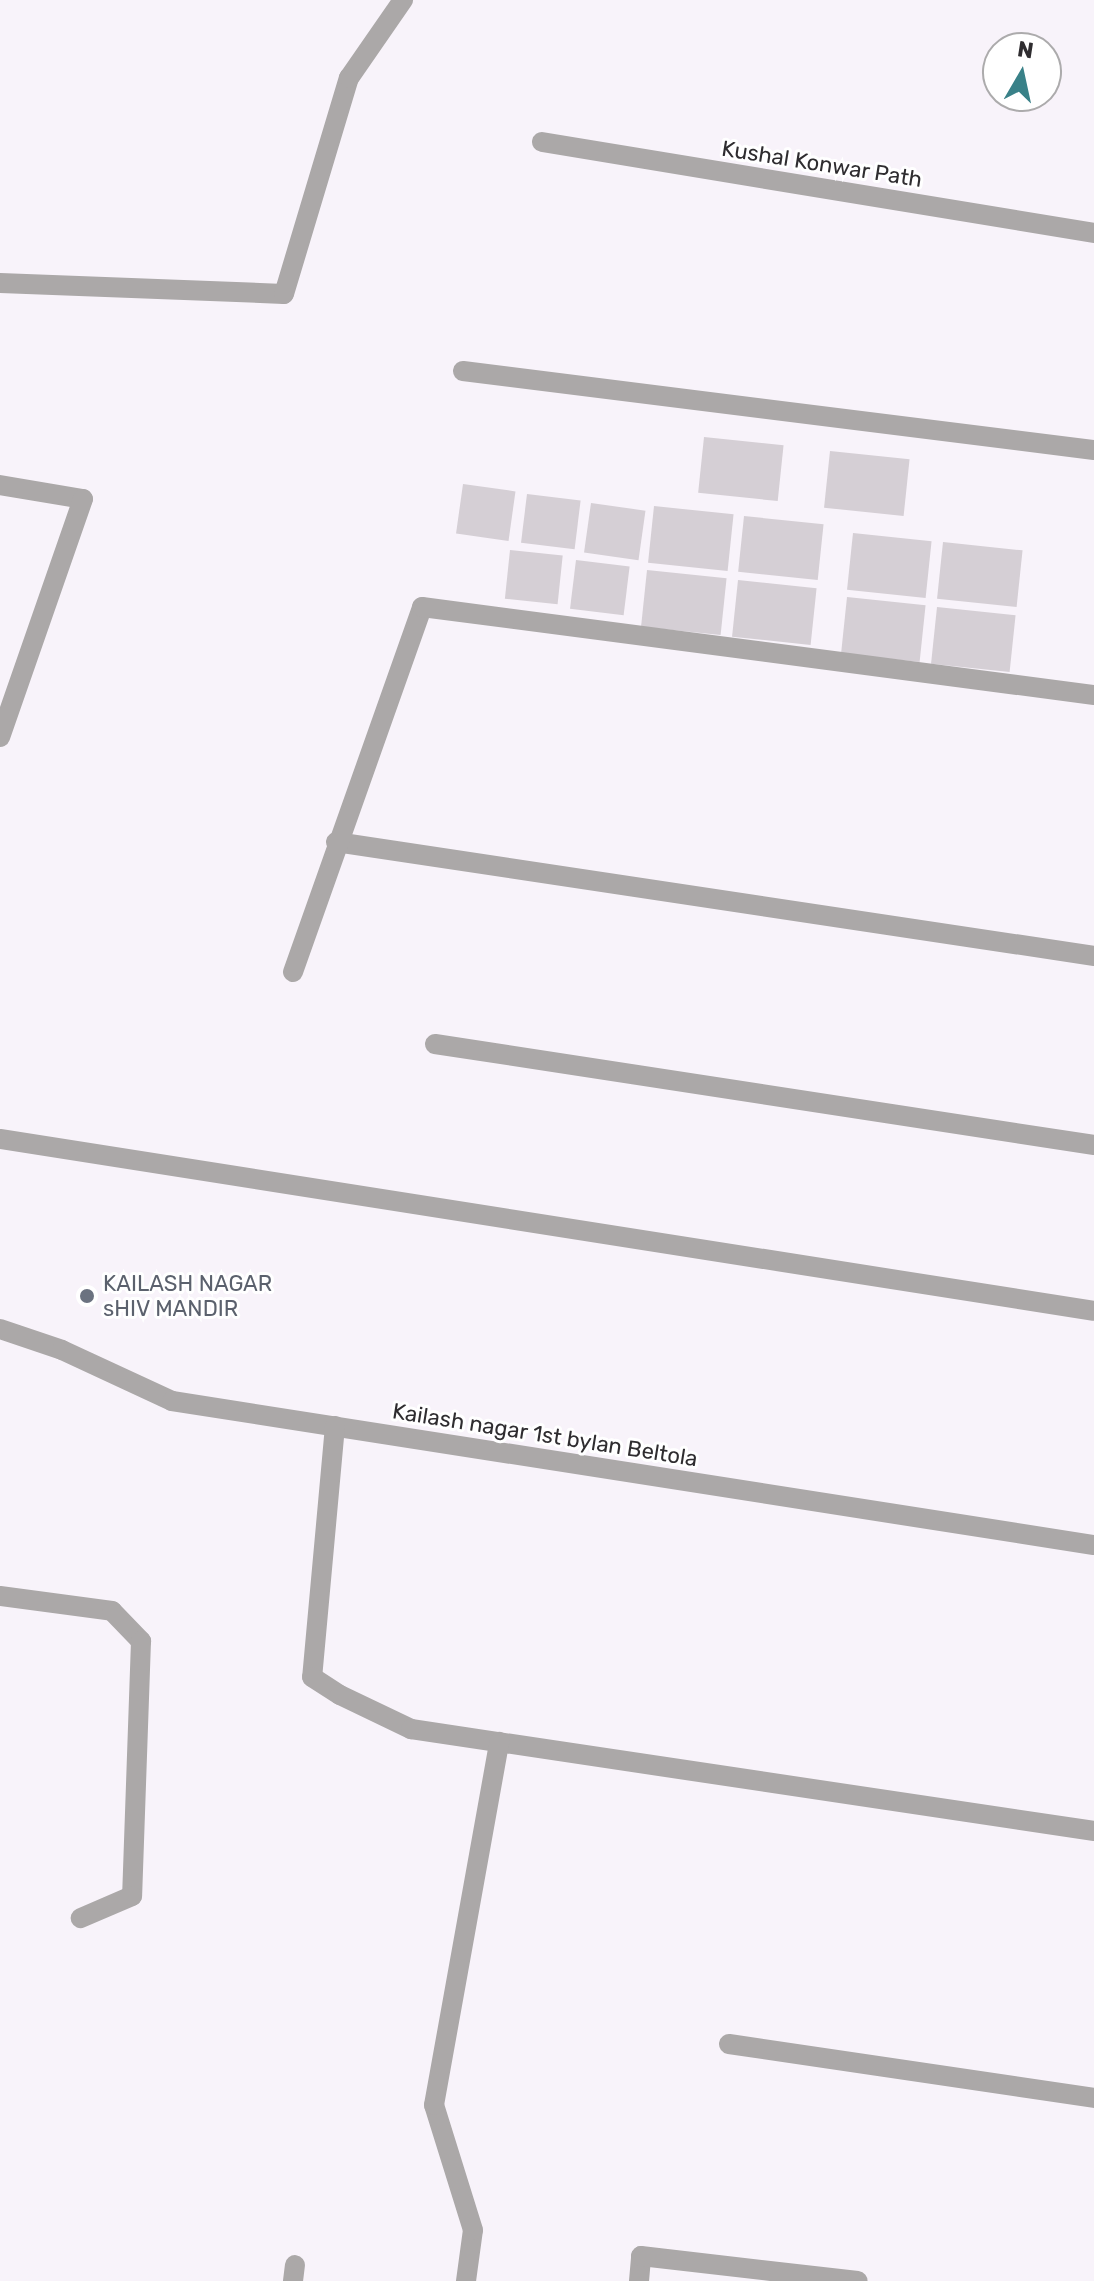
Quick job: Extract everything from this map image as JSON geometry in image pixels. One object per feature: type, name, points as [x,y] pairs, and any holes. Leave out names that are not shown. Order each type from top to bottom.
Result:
[{"type":"street","points":[[0,283],[284,294],[349,78],[403,0]]},
{"type":"street","name":"Kushal Konwar Path","points":[[542,142],[1094,233]]},
{"type":"street","points":[[463,371],[1094,450]]},
{"type":"street","points":[[0,485],[83,499],[0,737]]},
{"type":"street","points":[[293,972],[336,842],[422,607],[1094,695]]},
{"type":"street","points":[[336,842],[1094,956]]},
{"type":"street","points":[[435,1044],[1094,1145]]},
{"type":"street","points":[[0,1139],[1094,1311]]},
{"type":"street","name":"Kailash nagar 1st bylan Beltola","points":[[0,1329],[62,1350],[172,1401],[1094,1545]]},
{"type":"street","points":[[335,1426],[312,1677],[411,1729],[1094,1831]]},
{"type":"street","points":[[0,1596],[112,1611],[141,1641],[132,1896],[81,1918]]},
{"type":"street","points":[[466,2281],[473,2230],[434,2105],[499,1742]]},
{"type":"street","points":[[729,2044],[1094,2098]]},
{"type":"street","points":[[639,2281],[641,2256],[858,2281]]},
{"type":"building","points":[[704,437],[784,445],[778,501],[698,493]]},
{"type":"building","points":[[830,451],[910,459],[904,516],[824,508]]},
{"type":"building","points":[[463,484],[515,491],[509,541],[456,534]]},
{"type":"building","points":[[527,494],[581,501],[575,549],[521,543]]},
{"type":"building","points":[[591,503],[645,511],[639,560],[584,553]]},
{"type":"building","points":[[654,506],[734,514],[728,571],[648,563]]},
{"type":"building","points":[[744,516],[824,524],[818,580],[738,572]]},
{"type":"building","points":[[853,533],[932,541],[926,598],[847,590]]},
{"type":"building","points":[[943,542],[1023,550],[1017,607],[937,599]]},
{"type":"building","points":[[510,550],[563,556],[558,604],[505,599]]},
{"type":"building","points":[[576,560],[630,567],[624,615],[570,609]]},
{"type":"building","points":[[647,570],[727,578],[721,635],[641,627]]},
{"type":"building","points":[[738,580],[817,588],[811,645],[732,637]]},
{"type":"building","points":[[847,597],[926,605],[920,662],[841,654]]},
{"type":"building","points":[[937,607],[1016,615],[1010,672],[931,664]]},
{"type":"place","name":"KAILASH NAGAR sHIV MANDIR","points":[[87,1296]]}]
